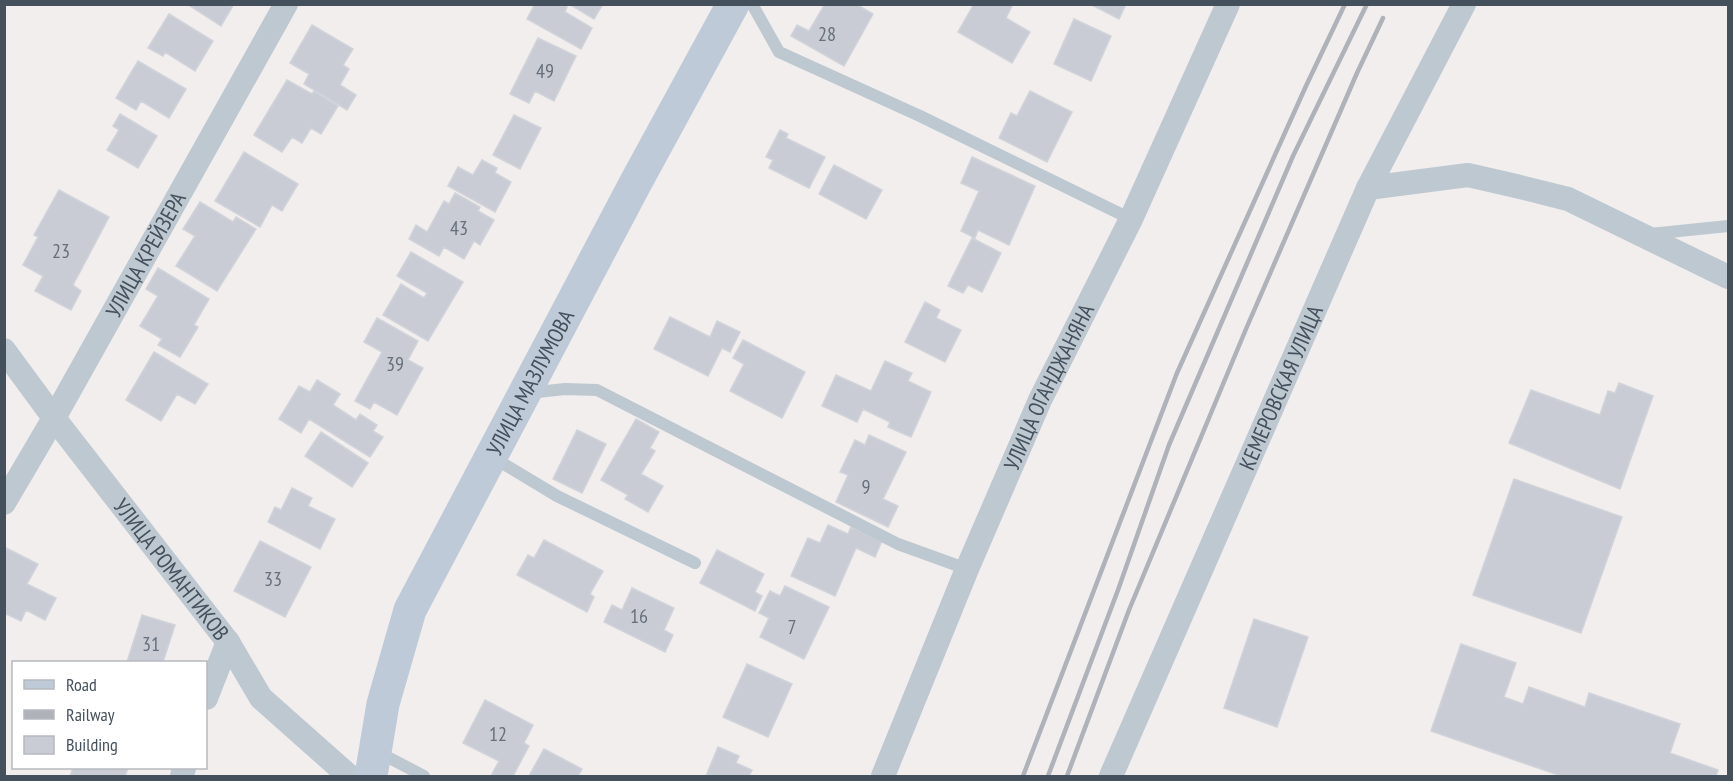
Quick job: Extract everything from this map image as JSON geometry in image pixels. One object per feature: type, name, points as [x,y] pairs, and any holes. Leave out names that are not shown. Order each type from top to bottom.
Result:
[{"type":"street","name":"УЛИЦА КРЕЙЗЕРА","points":[[4,503],[286,4]]},
{"type":"street","name":"УЛИЦА МАЗЛУМОВА","points":[[373,763],[383,704],[410,610],[636,182],[733,4]]},
{"type":"street","name":"УЛИЦА ОГАНДЖАНЯНА","points":[[883,777],[967,569],[1040,400],[1131,219],[1228,4]]},
{"type":"street","name":"КЕМЕРОВСКАЯ УЛИЦА","points":[[1111,777],[1368,189],[1464,4]]},
{"type":"street","points":[[1368,189],[1468,175],[1569,199],[1728,277]]},
{"type":"street","name":"УЛИЦА РОМАНТИКОВ","points":[[4,350],[228,642],[261,698],[349,777]]},
{"type":"street","points":[[207,695],[228,642]]},
{"type":"lane","points":[[752,4],[779,52],[920,116],[1131,219]]},
{"type":"lane","points":[[1643,235],[1728,226]]},
{"type":"lane","points":[[524,394],[565,389],[597,390],[898,544],[967,569]]},
{"type":"lane","points":[[491,457],[557,496],[695,563]]},
{"type":"lane","points":[[373,763],[424,777]]},
{"type":"building","points":[[187,4],[234,4],[221,26]]},
{"type":"building","points":[[535,4],[563,4],[567,7],[565,12],[592,28],[581,49],[527,19]]},
{"type":"building","points":[[569,4],[603,4],[594,19]]},
{"type":"building","points":[[825,4],[856,4],[873,14],[844,66],[791,36],[797,25],[809,31]]},
{"type":"building","points":[[974,4],[1013,4],[1006,18],[1030,32],[1012,63],[958,32]]},
{"type":"building","points":[[1090,4],[1126,4],[1119,19]]},
{"type":"building","points":[[169,14],[213,41],[195,71],[165,52],[163,56],[148,48]]},
{"type":"building","points":[[1074,19],[1111,36],[1091,81],[1054,64]]},
{"type":"building","points":[[312,25],[353,49],[343,65],[349,69],[340,85],[356,95],[347,110],[304,84],[309,74],[290,63]]},
{"type":"building","points":[[538,38],[576,56],[554,101],[535,91],[529,103],[510,94]]},
{"type":"building","points":[[138,61],[186,89],[169,118],[141,101],[136,110],[116,98]]},
{"type":"building","points":[[287,80],[312,94],[314,91],[338,106],[321,134],[311,128],[302,143],[292,137],[282,152],[254,135]]},
{"type":"building","points":[[1030,91],[1072,112],[1047,162],[999,138],[1011,113],[1017,116]]},
{"type":"building","points":[[120,114],[157,136],[138,168],[107,150],[119,130],[113,126]]},
{"type":"building","points":[[514,115],[541,128],[520,169],[493,155]]},
{"type":"building","points":[[780,130],[788,134],[786,138],[825,157],[809,188],[769,168],[773,160],[766,157]]},
{"type":"building","points":[[244,152],[298,184],[282,211],[272,205],[260,227],[215,201]]},
{"type":"building","points":[[972,157],[1035,186],[1009,245],[978,230],[975,238],[961,231],[979,191],[961,183]]},
{"type":"building","points":[[482,160],[497,168],[495,173],[511,182],[495,212],[448,186],[458,167],[473,175]]},
{"type":"building","points":[[834,165],[882,190],[866,219],[819,194]]},
{"type":"building","points":[[59,190],[109,217],[73,285],[81,291],[71,310],[35,291],[43,276],[23,265],[38,237],[34,235]]},
{"type":"building","points":[[455,193],[480,207],[478,211],[494,220],[480,245],[474,241],[464,259],[444,247],[439,256],[409,239],[416,225],[427,232],[444,201],[449,204]]},
{"type":"building","points":[[200,202],[233,222],[236,217],[256,229],[217,291],[176,266],[195,236],[183,229]]},
{"type":"building","points":[[972,238],[1001,253],[982,292],[968,285],[963,293],[948,286]]},
{"type":"building","points":[[411,252],[463,282],[428,341],[383,315],[401,284],[424,298],[427,293],[397,276]]},
{"type":"building","points":[[158,268],[209,299],[194,325],[198,327],[180,357],[158,345],[162,339],[140,326],[158,296],[146,289]]},
{"type":"building","points":[[925,302],[940,310],[936,318],[961,330],[945,362],[905,342]]},
{"type":"building","points":[[670,317],[710,337],[717,321],[740,332],[730,352],[722,348],[708,376],[654,349]]},
{"type":"building","points":[[377,318],[418,341],[408,360],[423,368],[397,415],[374,402],[370,409],[355,401],[382,352],[364,342]]},
{"type":"building","points":[[743,340],[805,372],[782,418],[730,391],[744,364],[733,358]]},
{"type":"building","points":[[154,352],[208,384],[195,404],[177,394],[161,421],[126,400]]},
{"type":"building","points":[[885,361],[912,373],[908,381],[931,392],[911,437],[888,427],[890,422],[863,409],[857,422],[822,406],[836,375],[871,391]]},
{"type":"building","points":[[317,380],[340,394],[333,405],[356,420],[360,414],[377,425],[373,431],[383,437],[370,457],[309,419],[301,433],[279,419],[299,386],[310,392]]},
{"type":"building","points":[[1619,383],[1653,396],[1620,489],[1509,443],[1531,390],[1600,415],[1608,391],[1615,393]]},
{"type":"building","points":[[636,419],[659,432],[650,448],[655,451],[641,474],[663,486],[648,512],[625,499],[628,495],[601,480]]},
{"type":"building","points":[[577,430],[606,444],[582,493],[553,479]]},
{"type":"building","points":[[321,432],[368,463],[352,487],[305,456]]},
{"type":"building","points":[[869,435],[906,452],[883,499],[898,506],[888,527],[836,502],[848,475],[840,472],[855,440],[865,445]]},
{"type":"building","points":[[1514,479],[1622,517],[1581,633],[1473,595]]},
{"type":"building","points":[[292,488],[312,498],[308,506],[335,519],[320,549],[268,522],[275,507],[281,510]]},
{"type":"building","points":[[828,525],[848,534],[851,527],[882,541],[875,557],[856,548],[835,596],[791,576],[808,538],[820,543]]},
{"type":"building","points":[[544,540],[603,571],[590,594],[594,597],[587,612],[517,575],[528,555],[534,558]]},
{"type":"building","points":[[260,541],[311,567],[285,617],[234,591]]},
{"type":"building","points":[[6,548],[38,564],[27,584],[56,598],[45,620],[26,610],[21,621],[4,613],[4,551]]},
{"type":"building","points":[[717,550],[764,574],[755,592],[762,596],[755,611],[700,583]]},
{"type":"building","points":[[785,586],[829,607],[804,659],[760,637],[769,618],[759,613],[770,591],[780,596]]},
{"type":"building","points":[[632,588],[674,608],[664,630],[673,635],[665,652],[604,622],[612,605],[622,610]]},
{"type":"building","points":[[142,615],[175,625],[163,661],[127,661]]},
{"type":"building","points":[[1254,619],[1308,637],[1277,727],[1224,708]]},
{"type":"building","points":[[1461,644],[1516,663],[1504,697],[1523,704],[1529,687],[1585,707],[1589,693],[1680,724],[1670,753],[1718,770],[1716,776],[1561,776],[1431,731]]},
{"type":"building","points":[[747,664],[792,684],[768,737],[723,717]]},
{"type":"building","points":[[485,700],[533,725],[524,743],[529,746],[513,776],[491,776],[499,761],[463,743]]},
{"type":"building","points":[[718,747],[739,756],[736,763],[752,770],[749,776],[706,776]]},
{"type":"building","points":[[544,749],[582,769],[578,776],[529,776]]},
{"type":"building","points":[[73,769],[128,769],[125,776],[70,776]]},
{"type":"railway","points":[[1023,776],[1177,373],[1345,4]]},
{"type":"railway","points":[[1048,776],[1118,590],[1169,445],[1293,156],[1367,4]]},
{"type":"railway","points":[[1067,776],[1129,610],[1246,329],[1383,18]]}]
